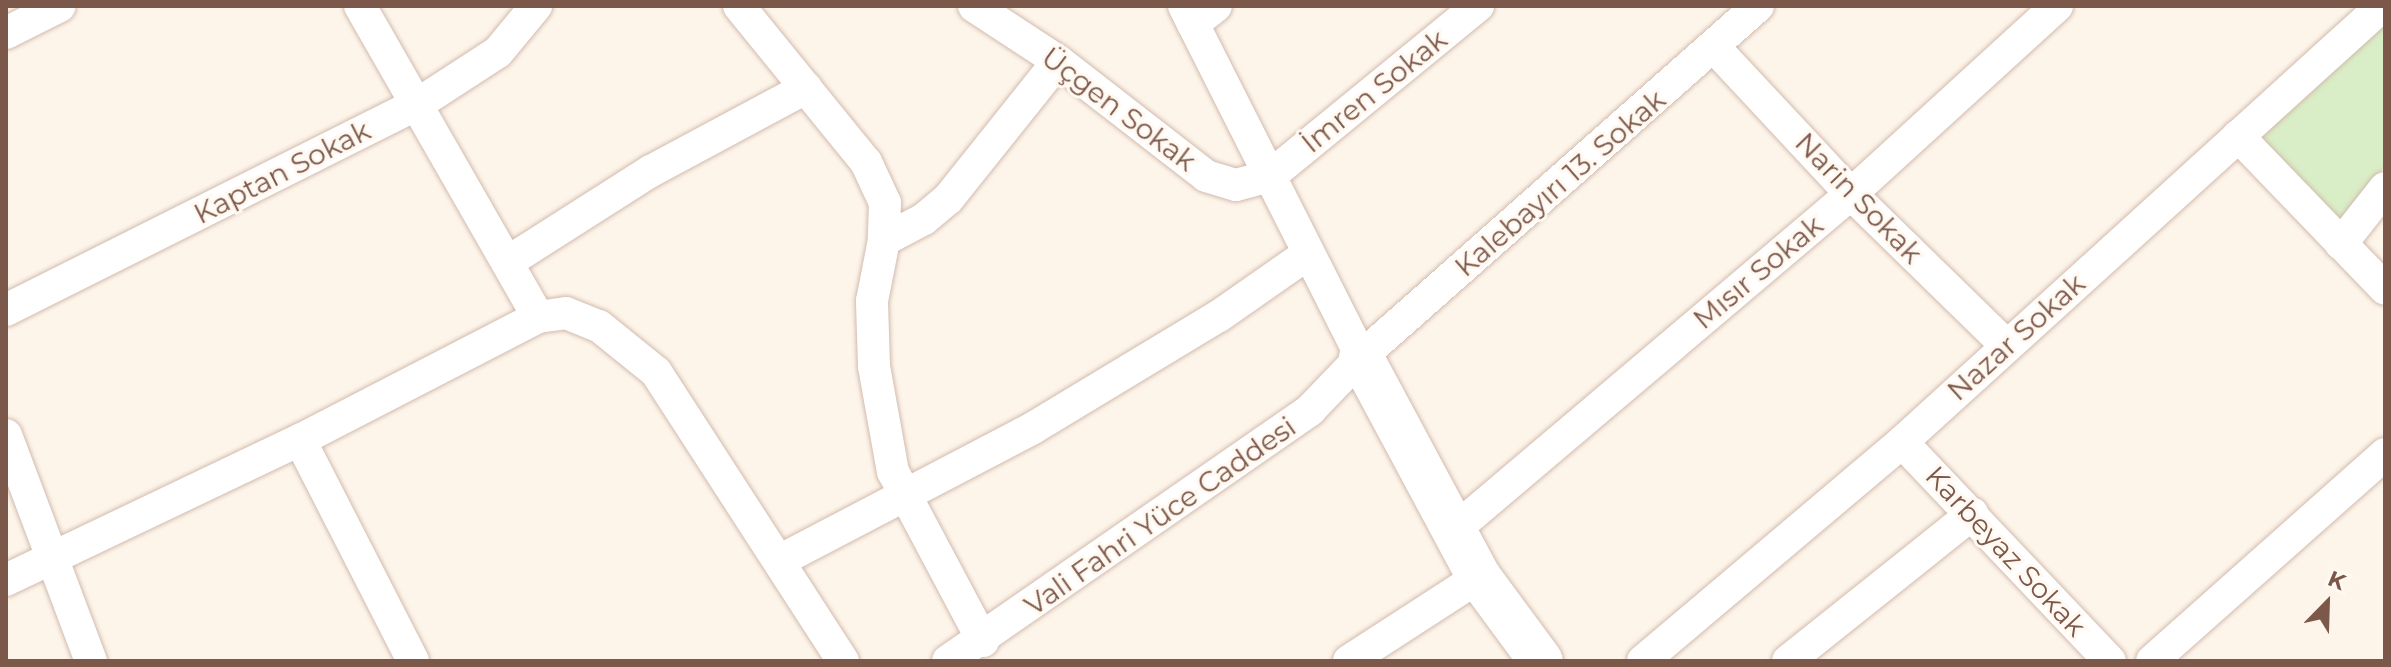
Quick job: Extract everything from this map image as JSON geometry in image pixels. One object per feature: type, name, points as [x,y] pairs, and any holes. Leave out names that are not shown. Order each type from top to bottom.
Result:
[{"type":"street","points":[[6,33],[60,6]]},
{"type":"street","points":[[360,6],[538,317]]},
{"type":"street","name":"Kaptan Sokak","points":[[6,310],[418,104],[498,52],[536,6]]},
{"type":"street","points":[[739,6],[875,176],[886,214],[872,301],[874,366],[886,447],[903,494],[983,641]]},
{"type":"street","name":"Üçgen Sokak","points":[[974,6],[1058,61],[1206,176],[1236,185],[1270,176]]},
{"type":"street","name":"İmren Sokak","points":[[1270,176],[1478,6]]},
{"type":"street","name":"Kalebayırı 13. Sokak","points":[[1361,357],[1715,48],[1758,6]]},
{"type":"street","name":"Mısır Sokak","points":[[1453,531],[1851,194],[2057,6]]},
{"type":"street","name":"Nazar Sokak","points":[[1643,661],[1902,442],[2382,6]]},
{"type":"street","points":[[1197,12],[1306,255],[1479,577],[1541,661]]},
{"type":"street","name":"Narin Sokak","points":[[1715,48],[1851,194],[2006,345]]},
{"type":"street","points":[[884,240],[924,219],[948,199],[1058,61]]},
{"type":"street","points":[[508,262],[651,171],[806,88]]},
{"type":"street","points":[[2238,136],[2385,289]]},
{"type":"street","points":[[2341,244],[2385,188]]},
{"type":"street","points":[[779,561],[1103,387],[1306,255]]},
{"type":"street","points":[[6,580],[50,556],[300,440],[538,317],[554,312],[580,316],[640,355],[673,395],[843,661]]},
{"type":"street","name":"Vali Fahri Yüce Caddesi","points":[[948,661],[983,641],[1310,410],[1361,357]]},
{"type":"street","points":[[6,435],[91,661]]},
{"type":"street","points":[[300,440],[413,661]]},
{"type":"street","name":"Karbeyaz Sokak","points":[[1902,442],[2110,661]]},
{"type":"street","points":[[2152,661],[2385,454]]},
{"type":"street","points":[[1788,661],[1972,514]]},
{"type":"street","points":[[1349,661],[1479,577]]},
{"type":"green space","points":[[2385,25],[2385,166],[2341,222],[2258,136]]}]
